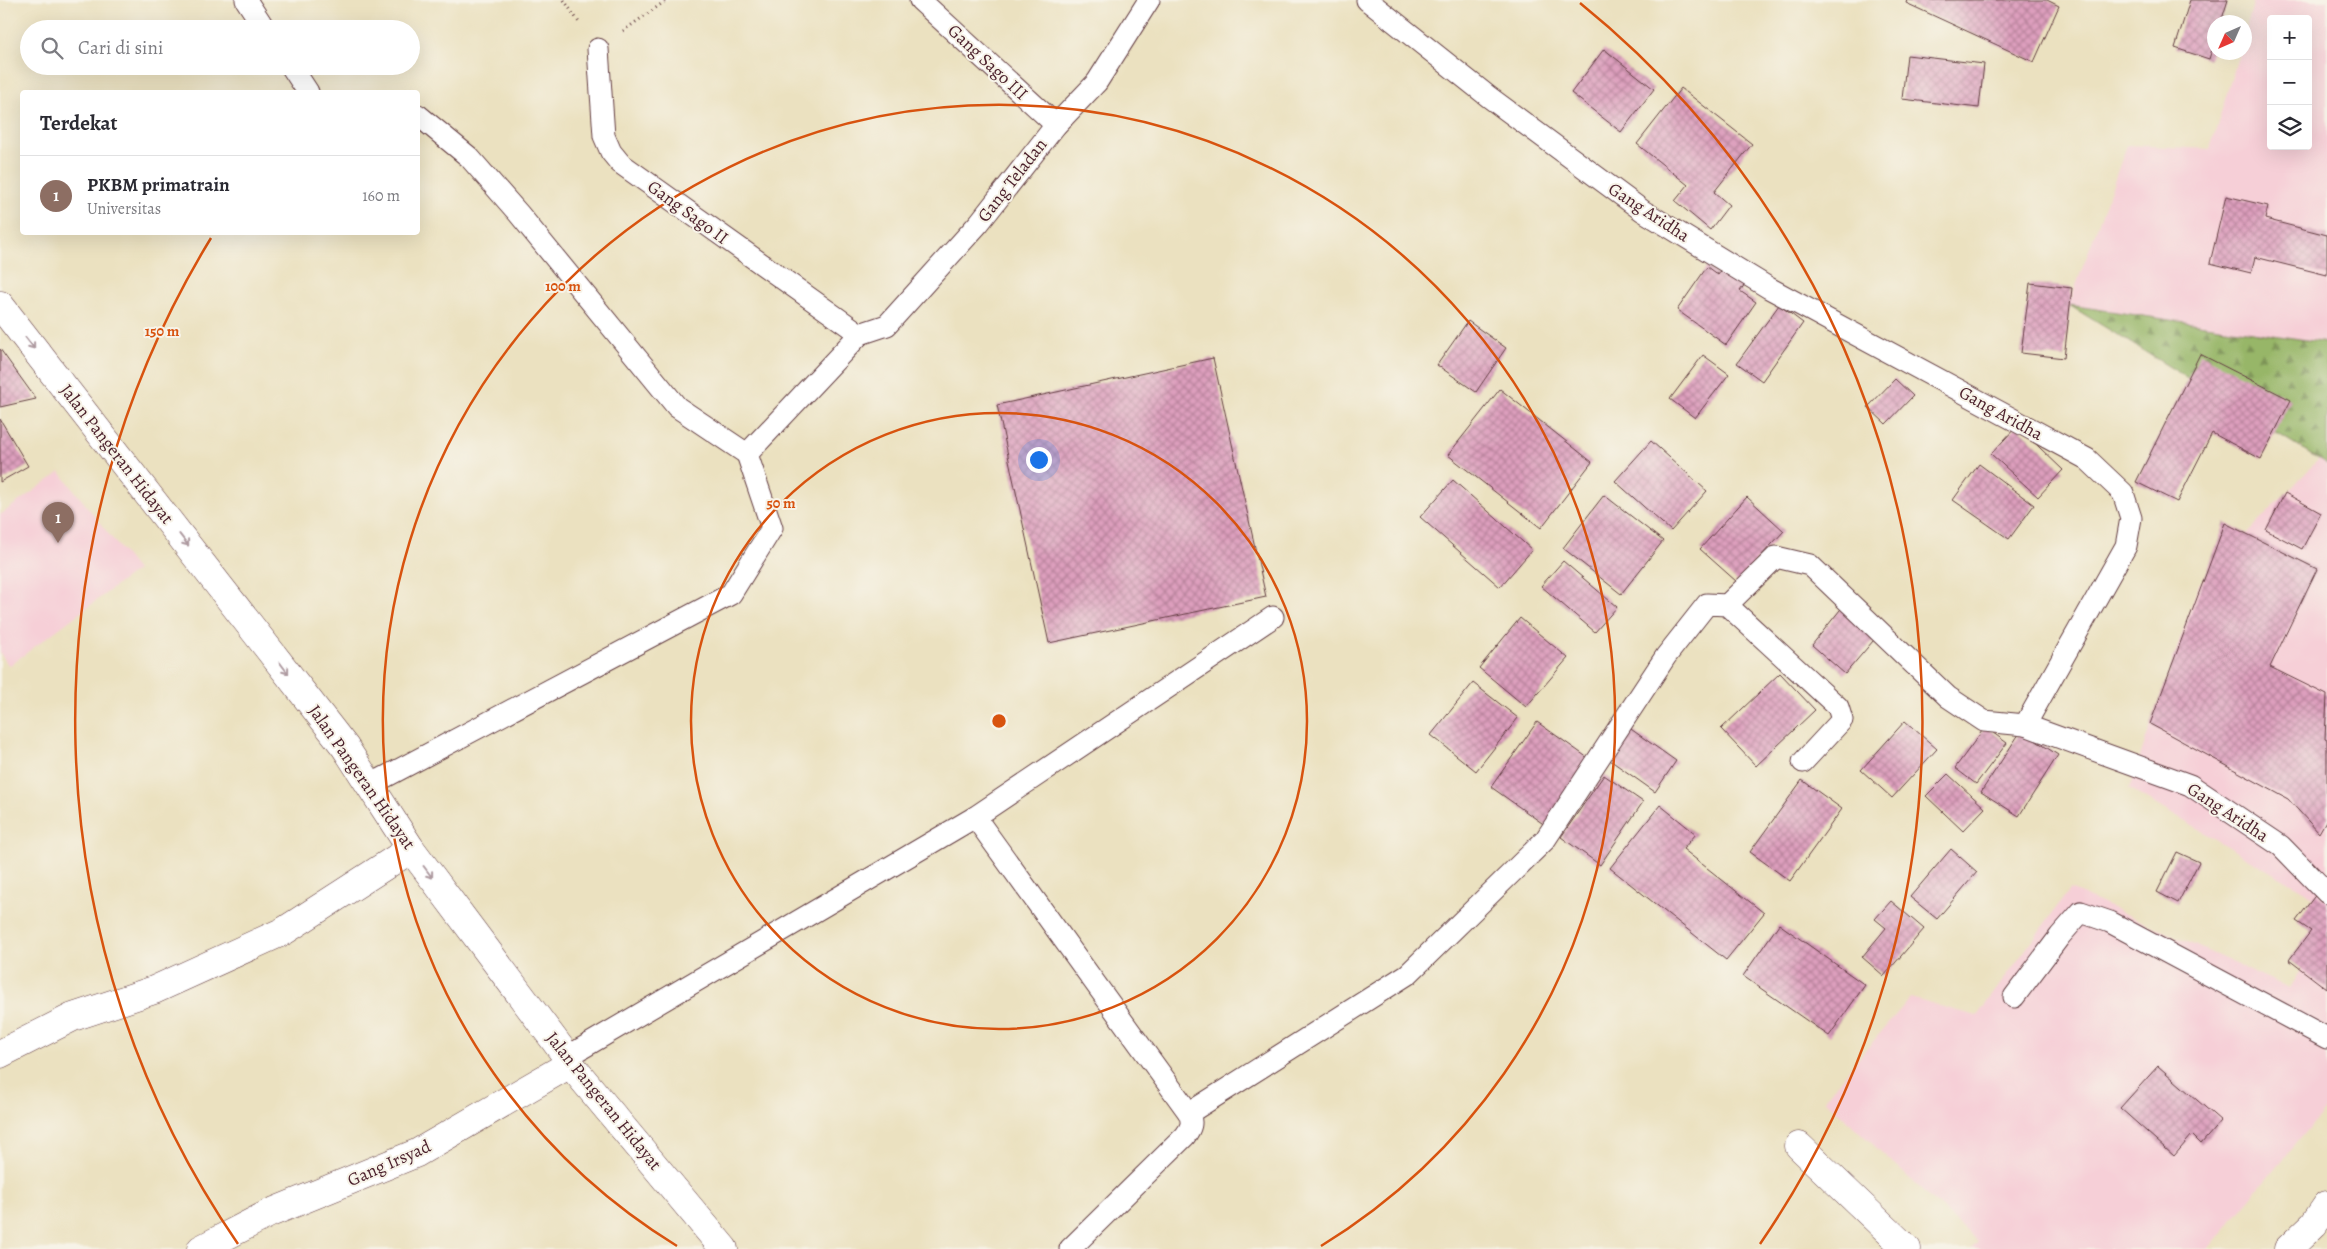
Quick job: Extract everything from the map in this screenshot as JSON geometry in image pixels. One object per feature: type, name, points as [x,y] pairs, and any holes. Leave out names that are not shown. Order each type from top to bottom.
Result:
[{"type":"main road","name":"Jalan Pangeran Hidayat","points":[[0,304],[344,747],[411,849],[568,1060],[724,1249]]},
{"type":"main road","points":[[0,1054],[73,1017],[154,990],[284,931],[411,849]]},
{"type":"main road","name":"Gang Irsyad","points":[[201,1249],[270,1213],[417,1153],[568,1060]]},
{"type":"main road","points":[[1799,1146],[1908,1249]]},
{"type":"main road","points":[[2288,1249],[2314,1224],[2327,1205]]},
{"type":"lane","points":[[246,0],[259,20]]},
{"type":"lane","name":"Gang Sago III","points":[[920,0],[1056,125]]},
{"type":"lane","name":"Gang Teladan","points":[[857,333],[887,325],[979,223],[1056,125],[1097,82],[1149,0]]},
{"type":"lane","name":"Gang Aridha","points":[[1367,0],[1488,97],[1643,210],[1770,288],[2086,459],[2123,493],[2131,518],[2126,546],[2025,725],[2190,785],[2281,846],[2327,892]]},
{"type":"lane","name":"Gang Sago II","points":[[598,48],[604,136],[611,152],[620,163],[857,333]]},
{"type":"lane","points":[[297,75],[307,90]]},
{"type":"lane","points":[[370,785],[731,594],[772,528],[747,454],[677,407],[519,214],[469,157],[420,117]]},
{"type":"lane","points":[[747,454],[857,333]]},
{"type":"lane","points":[[1728,605],[1776,557],[1810,565],[1948,697],[1984,721],[2025,725]]},
{"type":"lane","points":[[1190,1113],[1408,974],[1545,840],[1666,656],[1707,604],[1728,605],[1838,707],[1842,720],[1803,762]]},
{"type":"lane","points":[[568,1060],[975,817],[1273,617]]},
{"type":"lane","points":[[975,817],[1190,1113],[1191,1126],[1185,1136],[1070,1249]]},
{"type":"lane","points":[[2014,997],[2060,936],[2081,912],[2110,922],[2327,1038]]},
{"type":"path","points":[[598,48],[667,0]]},
{"type":"shaded area","points":[[2254,0],[2327,0],[2327,343],[2069,305],[2127,145],[2210,149],[2237,60],[2252,60],[2252,15],[2250,15]]},
{"type":"shaded area","points":[[2319,459],[2327,464],[2327,905],[2129,789],[2199,584]]},
{"type":"shaded area","points":[[60,472],[137,570],[9,666],[0,653],[0,515]]},
{"type":"shaded area","points":[[2070,889],[2289,988],[2327,927],[2327,1107],[2208,1249],[1971,1249],[1978,1242],[1824,1099],[1910,998],[1977,1016]]},
{"type":"green space","points":[[2069,305],[2327,343],[2327,464],[2319,459]]},
{"type":"building","points":[[1907,0],[2047,0],[2059,6],[2034,62],[1906,3]]},
{"type":"building","points":[[2190,0],[2228,0],[2223,15],[2207,15],[2207,58],[2175,48]]},
{"type":"building","points":[[1604,49],[1654,89],[1621,132],[1571,93]]},
{"type":"building","points":[[1907,55],[1984,64],[1979,108],[1902,99]]},
{"type":"building","points":[[1681,88],[1752,144],[1714,192],[1729,205],[1710,230],[1675,201],[1688,185],[1637,144]]},
{"type":"building","points":[[2226,196],[2268,206],[2265,219],[2327,235],[2327,275],[2255,257],[2251,273],[2210,263]]},
{"type":"building","points":[[1707,267],[1718,275],[1723,268],[1745,284],[1740,291],[1756,302],[1726,345],[1677,310]]},
{"type":"building","points":[[2030,283],[2072,288],[2064,358],[2021,353]]},
{"type":"building","points":[[1779,305],[1803,323],[1762,381],[1737,363]]},
{"type":"building","points":[[1468,321],[1506,348],[1476,392],[1437,365]]},
{"type":"building","points":[[0,349],[36,399],[0,407]]},
{"type":"building","points":[[2200,354],[2291,400],[2261,459],[2212,433],[2177,502],[2136,482]]},
{"type":"building","points":[[1703,355],[1729,374],[1695,418],[1670,399]]},
{"type":"building","points":[[1213,358],[1266,597],[1049,643],[997,405]]},
{"type":"building","points":[[1895,379],[1913,396],[1886,424],[1868,407]]},
{"type":"building","points":[[1500,389],[1592,462],[1541,528],[1448,455]]},
{"type":"building","points":[[0,419],[28,466],[0,482]]},
{"type":"building","points":[[2017,426],[2063,470],[2038,497],[1991,454]]},
{"type":"building","points":[[1651,441],[1707,491],[1671,531],[1615,481]]},
{"type":"building","points":[[1979,464],[2034,505],[2009,539],[1953,500]]},
{"type":"building","points":[[1453,480],[1532,550],[1500,587],[1420,517]]},
{"type":"building","points":[[2285,493],[2321,513],[2302,549],[2266,530]]},
{"type":"building","points":[[1604,495],[1663,541],[1621,594],[1563,548]]},
{"type":"building","points":[[1747,497],[1784,531],[1737,582],[1700,549]]},
{"type":"building","points":[[2225,523],[2317,569],[2270,667],[2327,695],[2325,739],[2327,740],[2327,819],[2319,833],[2288,799],[2150,724]]},
{"type":"building","points":[[1563,561],[1617,607],[1595,632],[1541,586]]},
{"type":"building","points":[[1844,605],[1879,634],[1845,674],[1812,645]]},
{"type":"building","points":[[1520,618],[1568,658],[1526,707],[1479,668]]},
{"type":"building","points":[[1780,673],[1815,710],[1756,766],[1721,729]]},
{"type":"building","points":[[1473,683],[1518,718],[1476,771],[1431,735]]},
{"type":"building","points":[[1905,721],[1937,749],[1892,798],[1861,770]]},
{"type":"building","points":[[1537,722],[1595,763],[1549,828],[1491,787]]},
{"type":"building","points":[[1628,727],[1676,761],[1655,792],[1607,758]]},
{"type":"building","points":[[1985,727],[2007,743],[1976,784],[1955,768]]},
{"type":"building","points":[[2021,731],[2058,755],[2019,816],[1981,792]]},
{"type":"building","points":[[1948,774],[1985,808],[1963,831],[1926,796]]},
{"type":"building","points":[[1604,775],[1643,802],[1600,865],[1561,837]]},
{"type":"building","points":[[1802,780],[1842,809],[1790,881],[1750,852]]},
{"type":"building","points":[[1660,805],[1696,834],[1683,849],[1764,913],[1726,960],[1610,868]]},
{"type":"building","points":[[1951,849],[1977,872],[1937,919],[1910,897]]},
{"type":"building","points":[[2177,852],[2199,862],[2178,903],[2157,892]]},
{"type":"building","points":[[2317,893],[2327,901],[2327,989],[2289,960],[2311,931],[2296,921]]},
{"type":"building","points":[[1891,901],[1924,929],[1884,976],[1862,957],[1886,928],[1875,919]]},
{"type":"building","points":[[1779,924],[1865,985],[1829,1036],[1743,976]]},
{"type":"building","points":[[2158,1066],[2221,1121],[2201,1144],[2192,1135],[2174,1156],[2120,1108]]},
{"type":"place","name":"PKBM primatrain","points":[[58,543]]}]
